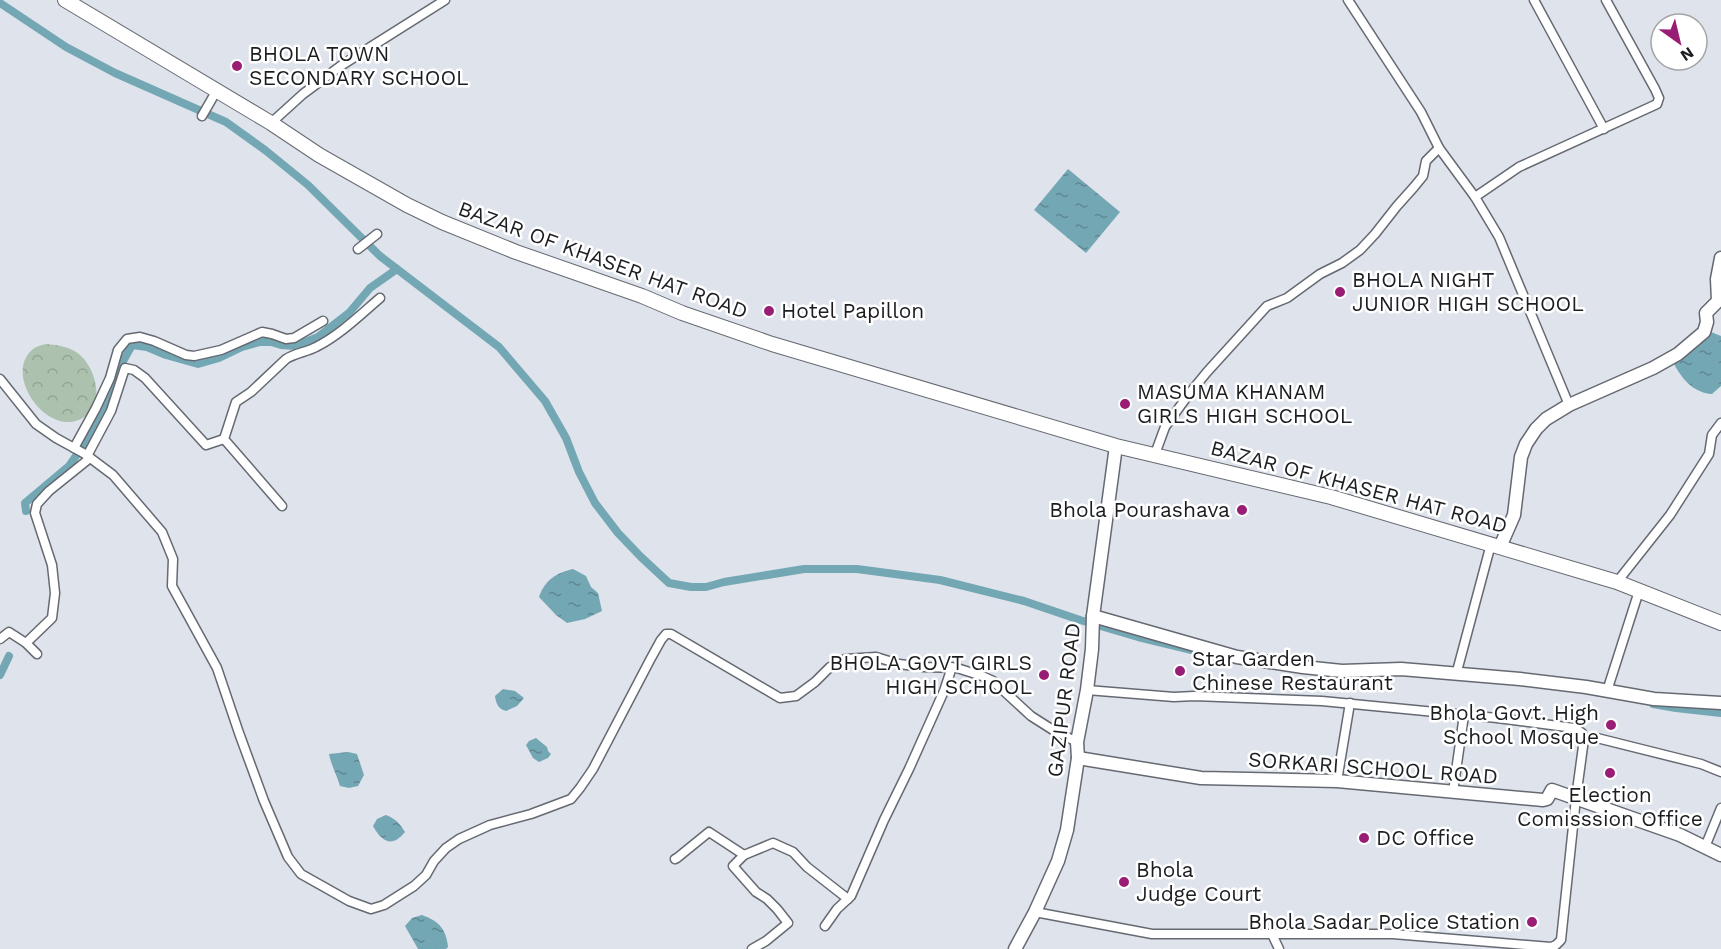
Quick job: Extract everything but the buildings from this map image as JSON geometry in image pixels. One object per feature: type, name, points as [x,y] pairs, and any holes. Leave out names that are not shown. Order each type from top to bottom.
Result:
[{"type":"main road","name":"BAZAR OF KHASER HAT ROAD","points":[[65,0],[215,94],[271,123],[319,155],[407,205],[516,252],[772,344],[1116,446],[1331,497],[1617,582],[1721,623]]},
{"type":"street","points":[[271,123],[303,94],[342,65],[445,0]]},
{"type":"street","points":[[1348,0],[1421,112],[1439,148],[1475,197],[1498,237],[1569,405]]},
{"type":"street","points":[[1534,0],[1604,129]]},
{"type":"street","points":[[1475,197],[1519,167],[1657,104],[1659,98],[1606,0]]},
{"type":"street","points":[[202,116],[215,94]]},
{"type":"street","points":[[1155,454],[1165,428],[1189,394],[1267,306],[1287,298],[1359,250],[1423,176],[1426,161],[1439,148]]},
{"type":"street","points":[[358,249],[377,234]]},
{"type":"street","points":[[1456,675],[1495,546],[1514,515],[1521,457],[1526,444],[1546,419],[1569,405],[1653,368],[1678,354],[1704,332],[1707,322],[1706,313],[1718,302],[1717,279],[1721,258]]},
{"type":"street","points":[[224,439],[236,402],[286,359],[318,346],[380,298]]},
{"type":"street","points":[[73,448],[110,378],[118,350],[127,339],[140,337],[194,356],[221,350],[262,332],[286,339],[294,338],[323,321]]},
{"type":"street","points":[[26,643],[52,618],[55,593],[52,565],[35,513],[37,504],[87,456],[111,411],[125,368],[134,370],[145,378],[206,445],[224,439]]},
{"type":"street","points":[[0,379],[36,424],[113,475],[162,532],[173,559],[172,586],[217,668],[238,734],[288,857],[301,874],[350,902],[371,909],[384,905],[414,886],[426,875],[434,861],[446,848],[459,839],[483,828],[571,799],[592,769],[666,634],[671,634],[780,698],[796,696],[830,667],[845,660],[876,657],[899,664],[952,667],[993,681],[1031,716],[1077,742]]},
{"type":"street","points":[[1617,582],[1670,515],[1709,453],[1712,435],[1721,423]]},
{"type":"street","points":[[224,439],[282,506]]},
{"type":"street","name":"GAZIPUR ROAD","points":[[1015,949],[1058,861],[1067,830],[1078,759],[1077,742],[1087,690],[1093,616],[1116,446]]},
{"type":"street","points":[[1607,691],[1639,591]]},
{"type":"street","points":[[1093,616],[1237,657],[1342,671],[1401,669],[1520,679],[1654,699],[1721,703]]},
{"type":"street","points":[[0,639],[9,633],[26,643],[37,654]]},
{"type":"street","points":[[825,926],[837,909],[851,896],[944,691],[952,667]]},
{"type":"street","points":[[1035,912],[1152,934],[1393,934],[1538,948],[1551,947],[1561,940],[1584,740],[1582,733],[1574,728],[1350,703],[1174,697],[1087,690]]},
{"type":"street","points":[[1337,781],[1350,703]]},
{"type":"street","points":[[1453,792],[1464,715]]},
{"type":"street","points":[[1593,737],[1701,764],[1721,772]]},
{"type":"street","name":"SORKARI SCHOOL ROAD","points":[[1078,759],[1201,778],[1337,781],[1543,800],[1552,790],[1680,835],[1721,855]]},
{"type":"street","points":[[1705,847],[1721,808]]},
{"type":"street","points":[[675,859],[709,832],[744,855]]},
{"type":"street","points":[[752,949],[766,941],[788,922],[767,899],[756,892],[733,866],[744,855],[773,843],[793,852],[807,867],[848,899]]},
{"type":"street","points":[[1272,934],[1279,949]]},
{"type":"green space","points":[[46,344],[73,350],[85,360],[93,375],[96,399],[93,407],[89,413],[75,421],[61,421],[47,415],[27,390],[23,375],[24,361],[33,349]]},
{"type":"water","points":[[1068,169],[1120,212],[1086,253],[1034,210]]},
{"type":"water","points":[[1711,332],[1721,336],[1721,386],[1712,394],[1699,391],[1688,384],[1673,362]]},
{"type":"water","points":[[573,569],[586,576],[591,587],[598,593],[602,611],[585,619],[567,623],[539,597],[544,586],[552,578]]},
{"type":"water","points":[[503,689],[515,691],[524,698],[517,706],[503,710],[498,705],[495,696]]},
{"type":"water","points":[[536,738],[547,747],[551,754],[539,762],[533,758],[526,745]]},
{"type":"water","points":[[348,752],[357,754],[364,775],[358,786],[349,788],[340,786],[329,754]]},
{"type":"water","points":[[386,815],[397,822],[405,832],[396,840],[384,839],[373,826],[377,819]]},
{"type":"water","points":[[422,915],[441,926],[447,941],[446,949],[418,949],[405,926],[412,918]]},
{"type":"waterway","points":[[0,3],[66,47],[115,73],[226,122],[308,185],[380,256],[499,347],[545,401],[566,438],[579,472],[595,503],[618,533],[669,583],[706,587],[804,569],[857,569],[940,580],[1024,601],[1138,637],[1200,652]]},
{"type":"waterway","points":[[26,511],[25,503],[69,466],[87,440],[111,395],[122,363],[132,345],[147,347],[198,364],[260,342],[295,346],[318,337],[349,313],[370,288],[397,269]]},
{"type":"waterway","points":[[0,675],[9,656]]},
{"type":"waterway","points":[[1653,704],[1721,713]]},
{"type":"place","name":"BHOLA TOWN SECONDARY SCHOOL","points":[[237,66]]},
{"type":"place","name":"BHOLA NIGHT JUNIOR HIGH SCHOOL","points":[[1340,292]]},
{"type":"place","name":"Hotel Papillon","points":[[769,311]]},
{"type":"place","name":"MASUMA KHANAM GIRLS HIGH SCHOOL","points":[[1125,404]]},
{"type":"place","name":"Bhola Pourashava","points":[[1242,510]]},
{"type":"place","name":"Star Garden Chinese Restaurant","points":[[1180,671]]},
{"type":"place","name":"BHOLA GOVT GIRLS HIGH SCHOOL","points":[[1044,675]]},
{"type":"place","name":"Bhola Govt. High School Mosque","points":[[1611,725]]},
{"type":"place","name":"Election Comisssion Office","points":[[1610,773]]},
{"type":"place","name":"DC Office","points":[[1364,838]]},
{"type":"place","name":"Bhola Judge Court","points":[[1124,882]]},
{"type":"place","name":"Bhola Sadar Police Station","points":[[1532,922]]}]
